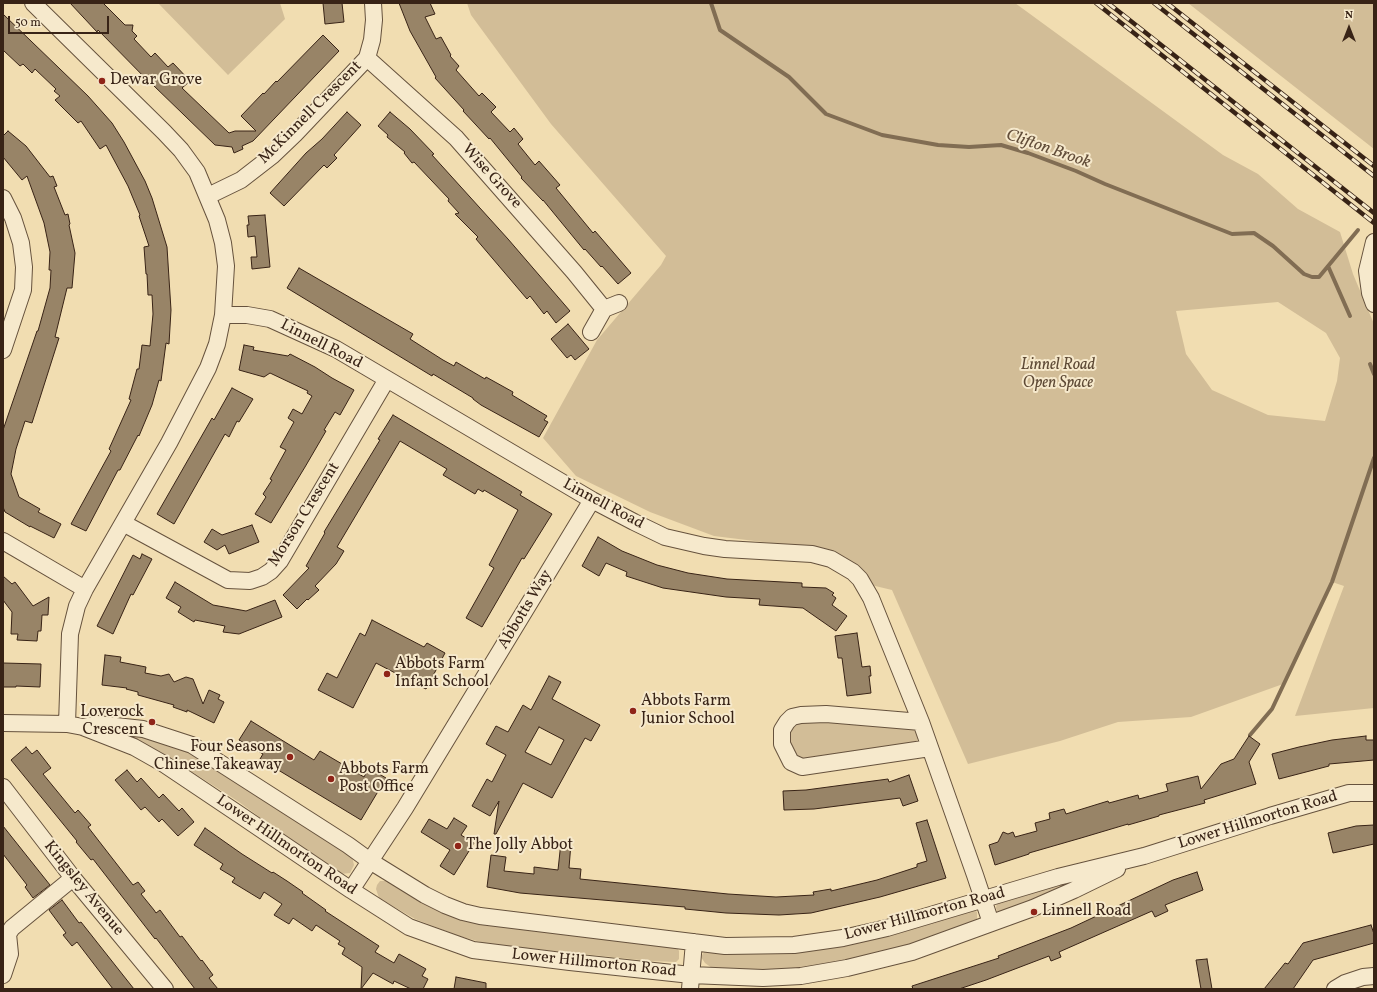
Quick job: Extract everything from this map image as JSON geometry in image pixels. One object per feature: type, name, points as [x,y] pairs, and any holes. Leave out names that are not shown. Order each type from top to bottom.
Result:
[{"type":"street","points":[[33,3],[181,150],[197,172],[208,196],[217,220],[223,243],[226,266],[223,315],[217,344],[208,368],[169,443],[85,589],[77,606],[70,634],[67,724]]},
{"type":"street","name":"McKinnell Crescent","points":[[208,196],[241,180],[272,156],[295,134],[367,58],[372,40],[374,20],[373,3]]},
{"type":"street","name":"Wise Grove","points":[[367,58],[456,138],[604,308]]},
{"type":"street","points":[[3,198],[13,218],[21,243],[24,268],[23,290],[3,350]]},
{"type":"street","points":[[1374,242],[1367,271],[1370,293],[1374,304]]},
{"type":"street","points":[[591,332],[604,308],[619,303]]},
{"type":"street","name":"Linnell Road","points":[[223,315],[247,315],[270,319],[336,349],[592,500],[665,537],[725,549],[812,554],[831,559],[844,566],[860,579],[871,598],[930,748],[991,923]]},
{"type":"street","name":"Morson Crescent","points":[[123,523],[228,580],[250,581],[262,577],[271,571],[280,561],[387,379]]},
{"type":"street","name":"Abbotts Way","points":[[351,890],[424,778],[592,500]]},
{"type":"street","points":[[3,541],[85,589]]},
{"type":"street","points":[[920,722],[826,714],[801,715],[792,717],[787,722],[782,730],[782,744],[785,753],[791,762],[802,767],[930,748]]},
{"type":"street","name":"Lower Hillmorton Road","points":[[3,723],[67,724],[83,727],[134,747],[164,764],[351,890],[409,927],[473,950],[570,962],[690,982],[801,976],[847,968],[912,952],[1033,908],[1144,856]]},
{"type":"street","name":"Lower Hillmorton Road","points":[[83,727],[97,724],[143,729],[192,746],[348,845],[370,861],[445,906],[480,916],[725,946],[801,944],[843,938],[887,928],[1058,877],[1144,856],[1270,816],[1349,793],[1374,793]]},
{"type":"street","name":"Kingsley Avenue","points":[[3,787],[73,878],[165,989]]},
{"type":"street","points":[[3,975],[10,954],[7,940],[8,934],[12,928],[73,878]]},
{"type":"street","points":[[690,982],[694,942]]},
{"type":"street","points":[[1335,989],[1345,983],[1363,977],[1374,976]]},
{"type":"green space","points":[[158,3],[280,3],[285,19],[228,75]]},
{"type":"green space","name":"Linnel Road Open Space","points":[[467,3],[1015,3],[1223,155],[1258,174],[1298,209],[1340,232],[1353,274],[1374,324],[1374,708],[1295,716],[1344,586],[1332,582],[1283,684],[1191,717],[1118,722],[1060,741],[968,764],[892,590],[871,585],[828,550],[714,536],[650,512],[576,476],[543,438],[597,340],[661,265],[666,256],[551,124],[471,15]],"holes":[[[1278,302],[1326,333],[1340,358],[1337,381],[1325,421],[1268,415],[1212,390],[1186,354],[1176,311]]]},
{"type":"green space","points":[[1188,3],[1374,3],[1374,149]]},
{"type":"green space","points":[[842,720],[911,725],[917,731],[918,739],[914,743],[803,762],[791,754],[788,727],[796,722]]},
{"type":"green space","points":[[103,729],[160,741],[199,757],[352,857],[354,865],[350,873],[341,874],[304,850],[239,802],[183,766],[140,742]]},
{"type":"green space","points":[[1092,873],[1002,913],[997,911],[997,902]]},
{"type":"green space","points":[[380,881],[387,881],[422,901],[676,945],[679,951],[679,959],[676,962],[650,961],[488,944],[459,936],[415,919],[379,898],[376,889]]},
{"type":"green space","points":[[971,908],[977,912],[977,919],[969,925],[874,956],[816,968],[744,970],[712,968],[705,963],[701,957],[704,952],[713,951],[815,951],[882,936]]},
{"type":"building","points":[[70,3],[103,3],[125,25],[133,25],[132,31],[137,36],[134,39],[151,57],[155,53],[168,67],[173,63],[190,81],[182,88],[229,133],[235,131],[256,131],[241,116],[323,35],[339,51],[253,141],[242,146],[243,149],[234,153],[232,147],[215,145],[153,86],[98,30],[97,32]]},
{"type":"building","points":[[323,3],[342,3],[344,22],[325,24]]},
{"type":"building","points":[[399,3],[430,3],[435,14],[425,17],[436,39],[441,37],[451,55],[450,56],[459,66],[456,70],[479,96],[482,93],[496,107],[491,112],[510,132],[514,128],[523,139],[518,144],[535,165],[539,161],[560,185],[556,188],[593,233],[595,231],[631,273],[618,284],[585,249],[584,250],[543,200],[521,178],[522,177],[490,138],[489,139],[463,111],[464,110],[435,78],[436,77],[410,31]]},
{"type":"building","points":[[3,14],[88,96],[112,123],[145,181],[152,198],[167,247],[171,310],[169,344],[166,343],[161,381],[159,380],[152,405],[139,436],[138,435],[120,470],[118,470],[86,531],[71,524],[111,451],[109,449],[131,400],[129,399],[137,369],[139,369],[142,345],[150,346],[153,314],[152,295],[148,295],[144,247],[149,246],[139,216],[140,215],[128,186],[106,145],[100,149],[81,121],[78,123],[55,100],[60,96],[54,91],[56,89],[35,69],[32,73],[23,64],[20,66],[3,50]]},
{"type":"building","points":[[347,112],[361,125],[334,155],[337,158],[327,168],[324,165],[284,206],[270,193],[306,153],[322,139]]},
{"type":"building","points":[[390,112],[410,129],[434,154],[432,155],[508,239],[570,311],[556,323],[547,311],[544,314],[530,296],[527,299],[476,239],[478,237],[455,214],[459,213],[448,201],[449,199],[414,162],[412,163],[404,153],[405,152],[387,137],[388,135],[378,126]]},
{"type":"building","points":[[8,131],[26,146],[50,177],[53,176],[57,186],[54,187],[65,215],[68,214],[75,253],[72,288],[67,288],[55,337],[59,338],[32,423],[25,421],[16,449],[11,474],[19,497],[40,509],[38,512],[61,524],[54,538],[30,527],[5,512],[3,507],[3,430],[38,331],[50,288],[51,270],[49,270],[50,252],[44,223],[27,176],[22,180],[3,157],[3,136]]},
{"type":"building","points":[[265,215],[270,267],[252,269],[251,257],[257,257],[255,236],[248,237],[248,216]]},
{"type":"building","points":[[299,268],[413,334],[410,339],[443,360],[454,366],[456,362],[485,379],[486,377],[513,392],[512,395],[547,416],[544,420],[548,422],[539,437],[481,405],[473,398],[433,374],[432,376],[287,288]]},
{"type":"building","points":[[568,324],[589,349],[575,360],[571,355],[567,358],[551,339]]},
{"type":"building","points":[[244,345],[254,347],[253,350],[288,356],[290,354],[354,390],[340,415],[335,412],[324,430],[326,431],[271,523],[255,514],[266,497],[263,494],[272,480],[270,479],[286,450],[280,447],[294,422],[288,418],[293,409],[302,414],[312,396],[307,393],[308,391],[270,373],[264,377],[239,370]]},
{"type":"building","points":[[232,388],[253,399],[239,422],[237,421],[229,437],[225,434],[174,524],[157,514],[212,418],[214,420]]},
{"type":"building","points":[[393,415],[522,492],[520,495],[552,514],[524,559],[522,558],[482,627],[466,618],[494,568],[489,565],[518,510],[484,490],[483,492],[478,489],[475,494],[443,475],[447,469],[400,441],[337,547],[344,551],[336,564],[315,586],[319,590],[297,609],[283,595],[309,568],[306,566],[325,533],[324,532],[380,440],[378,439]]},
{"type":"building","points":[[252,525],[259,542],[229,554],[225,545],[217,550],[204,542],[212,529],[222,535]]},
{"type":"building","points":[[598,537],[622,551],[657,565],[688,573],[727,579],[802,583],[802,587],[826,588],[834,593],[832,595],[836,598],[832,605],[847,616],[836,631],[803,608],[759,605],[760,599],[726,597],[663,588],[626,576],[627,572],[606,563],[599,576],[582,566]]},
{"type":"building","points":[[142,554],[152,559],[133,595],[131,594],[113,634],[97,626],[133,555],[140,559]]},
{"type":"building","points":[[3,576],[12,584],[15,582],[33,606],[49,597],[48,615],[42,615],[41,631],[38,631],[37,641],[17,640],[18,634],[11,634],[12,612],[3,600]]},
{"type":"building","points":[[175,582],[213,605],[246,611],[275,600],[282,617],[239,634],[223,632],[225,626],[195,620],[194,622],[178,612],[181,607],[166,598]]},
{"type":"building","points":[[372,620],[424,647],[427,643],[445,653],[426,689],[376,663],[353,708],[318,690],[327,673],[337,678],[360,633],[365,636]]},
{"type":"building","points":[[857,633],[862,667],[870,666],[871,676],[869,676],[871,693],[847,696],[842,658],[838,658],[835,636]]},
{"type":"building","points":[[105,655],[121,657],[120,662],[146,667],[145,673],[161,676],[169,674],[174,682],[186,677],[193,679],[203,704],[209,690],[220,695],[218,699],[224,702],[214,723],[187,710],[187,712],[173,707],[174,705],[138,695],[138,692],[126,689],[127,688],[102,685]]},
{"type":"building","points":[[3,663],[41,664],[40,687],[3,687]]},
{"type":"building","points":[[549,676],[561,682],[552,699],[600,725],[591,741],[585,738],[552,798],[523,783],[496,834],[494,834],[499,801],[490,816],[472,806],[487,779],[492,782],[506,755],[486,744],[496,726],[508,732],[523,705],[531,710]],"holes":[[[539,727],[564,740],[551,765],[525,752]]]},
{"type":"building","points":[[251,721],[314,760],[320,751],[364,777],[369,768],[386,778],[361,820],[260,759],[263,754],[239,740]]},
{"type":"building","points":[[1249,736],[1260,744],[1249,762],[1256,784],[1204,800],[1205,803],[1029,853],[995,865],[989,845],[998,842],[1003,832],[1008,834],[1013,832],[1015,837],[1037,831],[1035,823],[1050,819],[1049,813],[1064,809],[1066,814],[1108,801],[1109,803],[1138,795],[1139,799],[1168,791],[1166,784],[1198,776],[1201,789],[1221,764],[1234,759]]},
{"type":"building","points":[[1366,736],[1366,740],[1374,740],[1374,760],[1329,764],[1329,766],[1279,779],[1272,754],[1332,740]]},
{"type":"building","points":[[26,747],[32,754],[37,750],[51,768],[43,774],[75,813],[78,810],[91,825],[88,827],[133,885],[138,882],[145,891],[141,894],[156,913],[160,910],[180,937],[182,936],[201,961],[202,960],[213,975],[209,978],[218,989],[195,989],[93,859],[91,860],[76,842],[77,841],[11,760]]},
{"type":"building","points":[[127,770],[137,782],[141,778],[159,798],[163,794],[179,811],[182,808],[194,822],[178,836],[162,819],[159,822],[145,807],[141,810],[115,780]]},
{"type":"building","points":[[909,775],[918,801],[903,806],[900,798],[814,809],[784,810],[783,791],[806,790],[888,779],[889,782]]},
{"type":"building","name":"The Jolly Abbot","points":[[454,818],[467,826],[461,835],[474,843],[454,875],[440,866],[450,850],[421,832],[429,819],[447,829]]},
{"type":"building","points":[[927,820],[946,878],[880,897],[811,913],[779,915],[726,913],[685,909],[685,907],[520,893],[487,887],[491,855],[506,857],[504,871],[534,874],[534,867],[558,870],[561,842],[571,843],[569,868],[581,869],[580,879],[728,894],[776,897],[814,895],[813,892],[831,889],[831,891],[877,880],[917,867],[917,864],[927,861],[916,823]]},
{"type":"building","points":[[1374,825],[1374,844],[1333,853],[1328,833],[1356,826]]},
{"type":"building","points":[[3,826],[50,885],[33,898],[25,887],[27,885],[3,854]]},
{"type":"building","points":[[205,828],[242,854],[287,881],[326,910],[325,911],[379,946],[375,952],[394,963],[399,954],[426,969],[422,976],[428,979],[423,989],[411,989],[394,981],[393,984],[373,973],[361,989],[362,967],[342,954],[345,948],[338,944],[340,941],[316,925],[312,931],[293,918],[289,924],[274,915],[282,904],[264,892],[260,899],[232,882],[235,878],[220,869],[223,864],[194,845]]},
{"type":"building","points":[[1197,872],[1203,890],[1165,905],[1168,911],[1155,917],[1152,911],[1059,952],[1061,957],[1051,961],[1049,956],[959,989],[913,989],[912,986],[999,958],[998,956],[1071,928],[1173,880]]},
{"type":"building","points":[[62,900],[79,923],[81,922],[134,989],[113,989],[77,942],[72,946],[63,935],[66,933],[49,910]]},
{"type":"building","points":[[1371,925],[1374,934],[1374,943],[1313,960],[1293,989],[1264,989],[1285,963],[1288,964],[1303,943]]},
{"type":"building","points":[[1207,959],[1212,989],[1201,989],[1196,960]]},
{"type":"building","points":[[456,977],[486,983],[486,989],[454,989]]},
{"type":"waterway","name":"Clifton Brook","points":[[711,3],[720,30],[789,77],[826,114],[882,135],[938,145],[969,147],[1001,145],[1028,153],[1232,234],[1254,233],[1273,246],[1304,274],[1312,277],[1319,277],[1358,230]]},
{"type":"waterway","points":[[1328,266],[1350,316]]},
{"type":"waterway","points":[[1370,364],[1374,374]]},
{"type":"waterway","points":[[1250,735],[1272,709],[1332,582],[1374,458]]},
{"type":"railway","points":[[1096,3],[1374,223]]},
{"type":"railway","points":[[1108,3],[1374,213]]},
{"type":"railway","points":[[1154,3],[1374,176]]},
{"type":"railway","points":[[1167,3],[1374,166]]},
{"type":"place","name":"Dewar Grove","points":[[102,81]]},
{"type":"place","name":"Abbots Farm Infant School","points":[[387,674]]},
{"type":"place","name":"Abbots Farm Junior School","points":[[633,711]]},
{"type":"place","name":"Loverock Crescent","points":[[152,722]]},
{"type":"place","name":"Four Seasons Chinese Takeaway","points":[[290,757]]},
{"type":"place","name":"Abbots Farm Post Office","points":[[331,779]]},
{"type":"place","name":"The Jolly Abbot","points":[[458,846]]},
{"type":"place","name":"Linnell Road","points":[[1034,912]]}]
